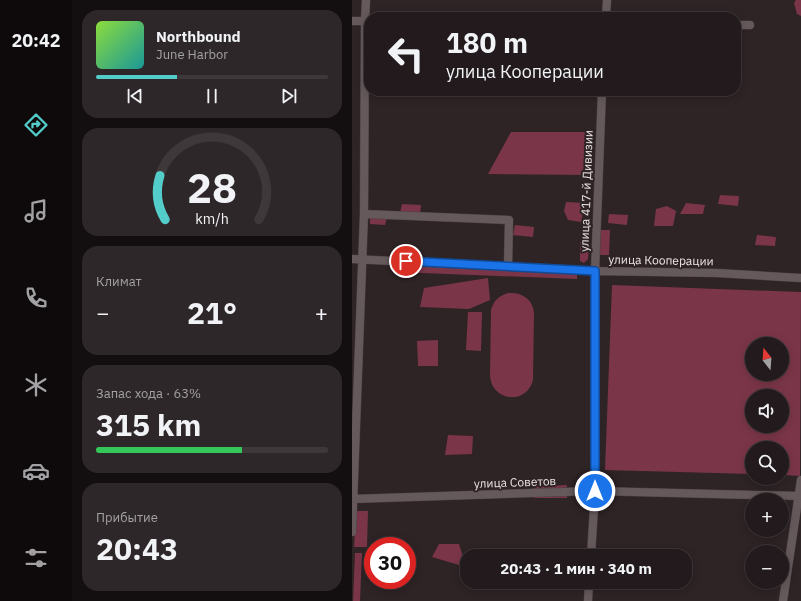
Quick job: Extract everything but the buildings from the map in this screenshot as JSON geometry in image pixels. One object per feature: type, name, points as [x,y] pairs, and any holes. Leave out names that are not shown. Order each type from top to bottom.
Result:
[{"type":"street","points":[[366,0],[367,12]]},
{"type":"street","points":[[606,12],[607,0]]},
{"type":"street","points":[[352,21],[364,21]]},
{"type":"street","points":[[741,25],[750,25]]},
{"type":"street","points":[[352,532],[364,214],[366,96]]},
{"type":"street","name":"улица 417-й Дивизии","points":[[591,549],[595,491],[595,271],[602,96]]},
{"type":"street","points":[[364,214],[509,220],[508,266]]},
{"type":"street","name":"улица Кооперации","points":[[352,259],[595,271],[724,274],[801,278]]},
{"type":"street","points":[[783,601],[801,480]]},
{"type":"street","name":"улица Советов","points":[[353,499],[595,491],[799,496]]},
{"type":"street","points":[[588,601],[589,589]]},
{"type":"shaded area","points":[[796,0],[801,0],[801,16],[797,14],[794,3]]},
{"type":"shaded area","points":[[511,132],[585,132],[590,175],[488,174]]},
{"type":"shaded area","points":[[720,195],[739,196],[738,206],[718,204]]},
{"type":"shaded area","points":[[566,202],[585,203],[581,222],[568,220],[564,211]]},
{"type":"shaded area","points":[[686,203],[705,205],[703,214],[680,214]]},
{"type":"shaded area","points":[[402,204],[421,205],[420,215],[400,213]]},
{"type":"shaded area","points":[[667,206],[676,211],[673,226],[654,226],[656,209]]},
{"type":"shaded area","points":[[609,214],[628,215],[627,225],[608,223]]},
{"type":"shaded area","points":[[370,216],[387,217],[385,225],[370,224]]},
{"type":"shaded area","points":[[515,225],[534,227],[533,237],[513,235]]},
{"type":"shaded area","points":[[601,230],[610,230],[609,255],[599,255]]},
{"type":"shaded area","points":[[757,235],[776,237],[775,246],[755,245]]},
{"type":"shaded area","points":[[580,242],[589,243],[588,259],[584,263],[580,261]]},
{"type":"shaded area","points":[[399,264],[577,273],[577,279],[397,272]]},
{"type":"shaded area","points":[[488,278],[490,300],[469,309],[420,307],[424,288]]},
{"type":"shaded area","points":[[612,285],[801,292],[800,476],[789,475],[789,441],[745,441],[745,474],[605,470]]},
{"type":"shaded area","points":[[508,293],[526,297],[533,308],[534,313],[533,380],[530,388],[524,394],[517,397],[503,395],[497,391],[492,385],[490,376],[491,310],[497,299]]},
{"type":"shaded area","points":[[468,312],[482,312],[481,351],[466,350]]},
{"type":"shaded area","points":[[438,340],[438,366],[418,366],[417,341]]},
{"type":"shaded area","points":[[448,435],[473,436],[472,454],[445,455]]},
{"type":"shaded area","points":[[567,485],[566,490],[533,491],[533,487]]},
{"type":"shaded area","points":[[567,494],[567,498],[534,498],[534,495]]},
{"type":"shaded area","points":[[356,511],[368,511],[367,537],[364,537],[364,547],[354,547]]},
{"type":"shaded area","points":[[439,544],[459,544],[461,549],[460,565],[432,557]]},
{"type":"shaded area","points":[[355,553],[362,553],[360,601],[353,601]]},
{"type":"route","points":[[406,261],[595,271],[595,491]]}]
